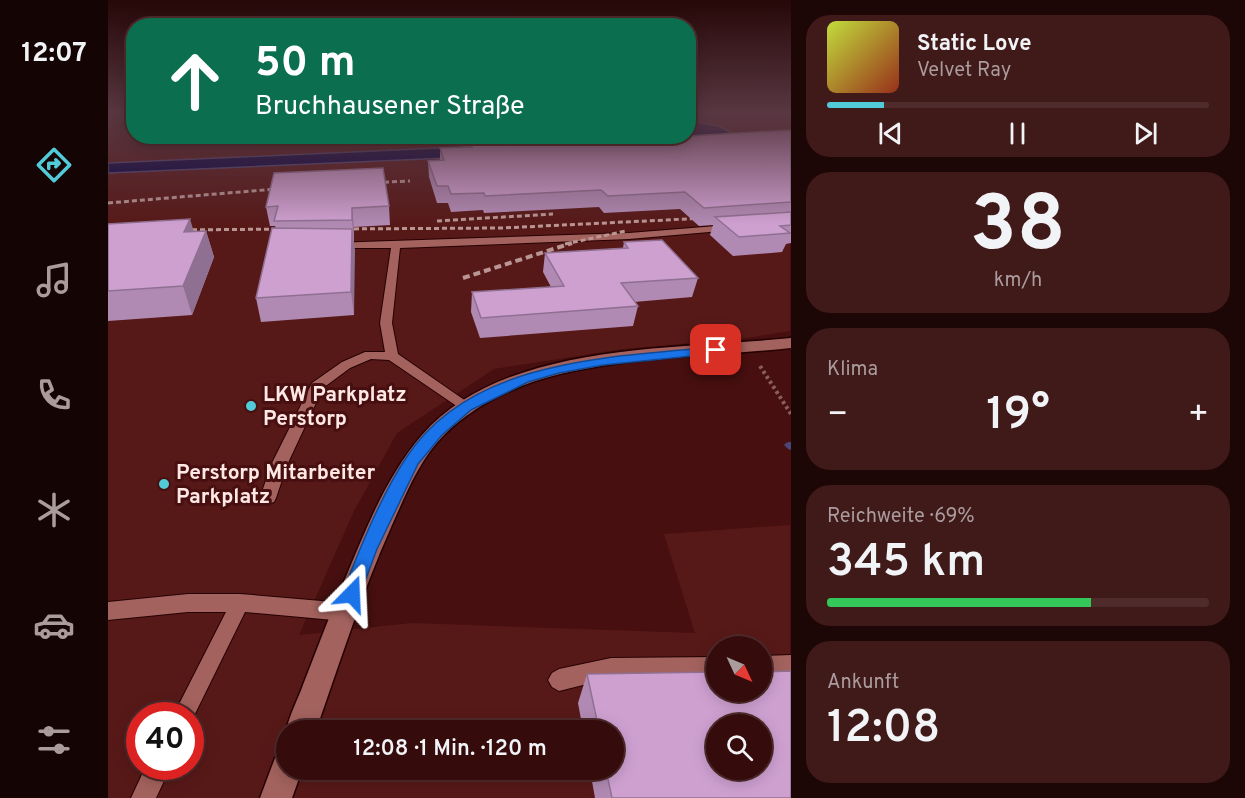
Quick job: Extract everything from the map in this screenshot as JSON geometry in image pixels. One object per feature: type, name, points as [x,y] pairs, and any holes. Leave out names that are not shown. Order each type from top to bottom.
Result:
[{"type":"street","points":[[305,720],[369,549],[412,461],[437,431],[466,406],[524,380],[557,369],[603,362],[790,343]]},
{"type":"street","points":[[276,798],[282,780]]},
{"type":"lane","points":[[326,245],[396,245],[629,236],[744,227]]},
{"type":"lane","points":[[392,356],[386,323],[396,245]]},
{"type":"lane","points":[[268,498],[279,465],[317,386],[346,364],[369,355],[392,356],[466,406]]},
{"type":"lane","points":[[108,611],[188,603],[240,603],[345,612]]},
{"type":"lane","points":[[191,702],[240,603]]},
{"type":"lane","points":[[772,666],[790,665]]},
{"type":"lane","points":[[559,680],[611,668],[706,667]]},
{"type":"lane","points":[[143,798],[152,780]]},
{"type":"path","points":[[749,348],[790,414]]},
{"type":"shaded area","points":[[108,150],[790,150],[790,331],[740,339],[623,349],[494,369],[397,433],[354,511],[299,635],[412,623],[695,633],[664,534],[790,525],[790,798],[108,798]]},
{"type":"shaded area","points":[[391,150],[624,150],[108,173],[108,163]]},
{"type":"building","points":[[441,150],[791,150],[791,202],[704,208],[685,192],[608,196],[601,190],[485,196],[484,193],[451,194],[448,186],[437,186],[428,161],[444,160]]},
{"type":"building","points":[[383,168],[389,206],[352,208],[352,220],[274,221],[278,206],[266,207],[274,173]]},
{"type":"building","points":[[791,212],[791,225],[780,226],[790,233],[739,237],[715,217]]},
{"type":"building","points":[[190,219],[184,232],[206,231],[183,286],[108,291],[108,224]]},
{"type":"building","points":[[272,228],[352,229],[351,292],[256,298]]},
{"type":"building","points":[[662,240],[698,278],[621,283],[638,306],[481,318],[472,292],[564,286],[545,253],[628,248],[624,242]]},
{"type":"building","points":[[791,671],[791,798],[612,798],[608,780],[624,780],[624,720],[597,720],[587,674],[706,672],[706,702],[772,702],[772,672]]},
{"type":"railway","points":[[368,183],[410,181]]},
{"type":"railway","points":[[108,203],[288,188]]},
{"type":"railway","points":[[437,221],[553,214]]},
{"type":"railway","points":[[338,229],[502,228],[707,218]]},
{"type":"railway","points":[[176,230],[287,229]]},
{"type":"railway","points":[[565,244],[626,231]]},
{"type":"railway","points":[[463,278],[572,243]]},
{"type":"place","name":"LKW Parkplatz Perstorp","points":[[251,406]]},
{"type":"place","name":"Perstorp Mitarbeiter Parkplatz","points":[[164,484]]},
{"type":"route","points":[[352,594],[369,549],[412,461],[437,431],[466,406],[524,380],[557,369],[716,350]]}]
